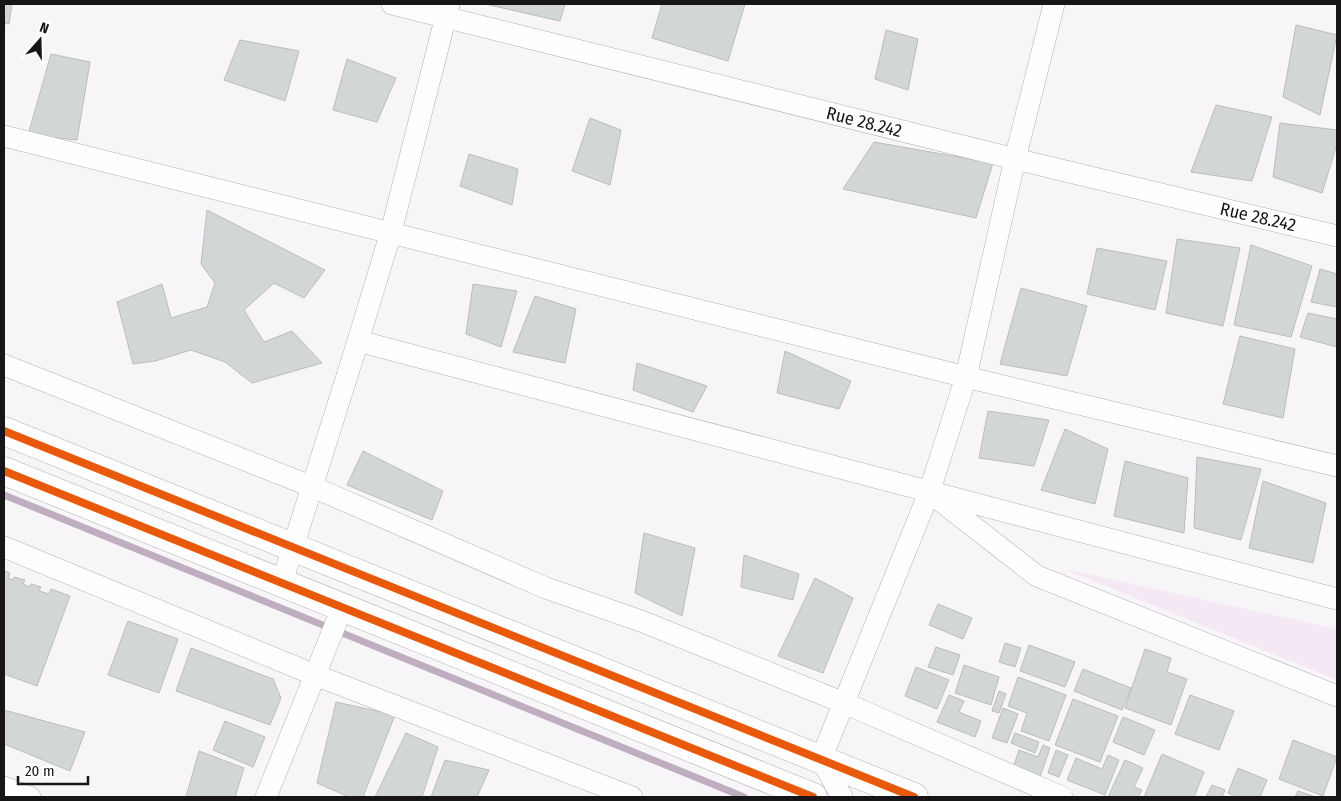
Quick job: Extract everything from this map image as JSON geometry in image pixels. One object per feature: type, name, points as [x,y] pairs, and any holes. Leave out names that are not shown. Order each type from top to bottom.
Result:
[{"type":"main road","points":[[4,431],[914,797]]},
{"type":"main road","points":[[4,471],[813,797]]},
{"type":"street","name":"Rue 28.242","points":[[392,4],[448,11],[1014,159],[1337,236]]},
{"type":"street","points":[[842,797],[821,759],[929,492],[966,377],[1014,159],[1054,4]]},
{"type":"street","points":[[282,582],[391,232],[448,11]]},
{"type":"street","points":[[4,136],[966,377],[1337,466]]},
{"type":"street","points":[[358,341],[929,492],[1337,597]]},
{"type":"street","points":[[4,365],[313,487],[546,588],[642,621],[844,703],[1062,797]]},
{"type":"street","points":[[929,492],[1037,576],[1337,696]]},
{"type":"street","points":[[4,548],[315,675],[632,797]]},
{"type":"street","points":[[266,797],[342,608]]},
{"type":"street","points":[[4,787],[30,797]]},
{"type":"shaded area","points":[[1064,569],[1337,629],[1337,680]]},
{"type":"building","points":[[4,4],[12,4],[9,24],[4,23]]},
{"type":"building","points":[[485,4],[565,4],[560,21]]},
{"type":"building","points":[[662,4],[745,4],[728,61],[652,38]]},
{"type":"building","points":[[1296,25],[1337,35],[1320,115],[1283,97]]},
{"type":"building","points":[[886,30],[918,39],[908,90],[875,79]]},
{"type":"building","points":[[240,40],[299,51],[285,101],[224,80]]},
{"type":"building","points":[[51,54],[90,62],[77,140],[28,135]]},
{"type":"building","points":[[347,59],[396,78],[377,122],[333,110]]},
{"type":"building","points":[[1216,105],[1272,117],[1252,181],[1191,172]]},
{"type":"building","points":[[590,118],[621,130],[610,185],[572,171]]},
{"type":"building","points":[[1280,123],[1337,130],[1337,144],[1322,193],[1273,177]]},
{"type":"building","points":[[874,142],[993,163],[976,218],[843,189]]},
{"type":"building","points":[[469,154],[518,169],[512,205],[460,186]]},
{"type":"building","points":[[207,210],[325,270],[304,298],[274,283],[244,310],[264,342],[292,331],[322,363],[252,383],[225,362],[191,350],[155,361],[133,364],[117,302],[162,284],[171,318],[207,307],[215,283],[201,264]]},
{"type":"building","points":[[1177,239],[1240,248],[1223,326],[1166,313]]},
{"type":"building","points":[[1251,245],[1312,266],[1291,337],[1234,325]]},
{"type":"building","points":[[1097,248],[1167,261],[1155,310],[1087,294]]},
{"type":"building","points":[[1320,269],[1337,274],[1337,307],[1311,302]]},
{"type":"building","points":[[473,284],[517,291],[501,347],[466,334]]},
{"type":"building","points":[[1021,288],[1087,306],[1067,376],[1000,364]]},
{"type":"building","points":[[535,296],[576,309],[565,363],[513,352]]},
{"type":"building","points":[[1308,313],[1337,319],[1337,347],[1300,337]]},
{"type":"building","points":[[1240,336],[1295,349],[1283,418],[1223,404]]},
{"type":"building","points":[[785,351],[851,381],[839,409],[777,393]]},
{"type":"building","points":[[637,363],[707,386],[693,412],[633,390]]},
{"type":"building","points":[[988,411],[1049,420],[1034,466],[979,458]]},
{"type":"building","points":[[1065,429],[1108,449],[1095,504],[1041,490]]},
{"type":"building","points":[[363,451],[443,491],[432,520],[347,485]]},
{"type":"building","points":[[1197,457],[1261,469],[1241,540],[1194,528]]},
{"type":"building","points":[[1125,461],[1188,478],[1184,533],[1114,516]]},
{"type":"building","points":[[1263,481],[1326,503],[1313,563],[1249,548]]},
{"type":"building","points":[[644,533],[695,548],[682,616],[635,593]]},
{"type":"building","points":[[744,555],[799,574],[793,600],[741,587]]},
{"type":"building","points":[[4,571],[10,573],[8,578],[13,580],[14,577],[25,580],[23,584],[30,587],[31,584],[41,587],[39,591],[49,594],[51,589],[70,596],[37,686],[4,674]]},
{"type":"building","points":[[815,578],[853,598],[823,673],[778,656]]},
{"type":"building","points":[[938,604],[972,618],[963,639],[929,625]]},
{"type":"building","points":[[128,621],[178,639],[159,693],[108,675]]},
{"type":"building","points":[[1005,643],[1021,648],[1015,667],[999,662]]},
{"type":"building","points":[[1029,645],[1075,662],[1065,687],[1020,671]]},
{"type":"building","points":[[936,647],[960,655],[953,675],[928,667]]},
{"type":"building","points":[[191,648],[273,679],[281,698],[270,725],[176,691]]},
{"type":"building","points":[[1145,649],[1171,658],[1167,672],[1187,679],[1171,725],[1125,708]]},
{"type":"building","points":[[964,665],[999,677],[991,705],[955,693]]},
{"type":"building","points":[[916,667],[949,680],[937,709],[905,696]]},
{"type":"building","points":[[1083,669],[1131,688],[1122,710],[1074,691]]},
{"type":"building","points":[[1018,677],[1066,695],[1049,741],[1021,731],[1027,713],[1008,706]]},
{"type":"building","points":[[999,691],[1006,694],[999,713],[992,711]]},
{"type":"building","points":[[949,695],[964,701],[959,712],[981,721],[975,737],[937,722]]},
{"type":"building","points":[[1190,695],[1234,711],[1219,750],[1175,734]]},
{"type":"building","points":[[1073,699],[1118,716],[1100,762],[1055,745]]},
{"type":"building","points":[[336,702],[395,715],[363,797],[349,797],[317,783]]},
{"type":"building","points":[[1003,708],[1018,714],[1007,743],[992,738]]},
{"type":"building","points":[[4,710],[85,732],[70,771],[4,744]]},
{"type":"building","points":[[1123,717],[1155,730],[1144,755],[1113,742]]},
{"type":"building","points":[[225,721],[265,737],[253,767],[213,750]]},
{"type":"building","points":[[406,733],[438,747],[422,797],[375,797]]},
{"type":"building","points":[[1015,733],[1039,742],[1035,753],[1011,743]]},
{"type":"building","points":[[1293,740],[1337,757],[1323,796],[1279,779]]},
{"type":"building","points":[[1043,745],[1050,748],[1040,777],[1013,768],[1019,750],[1038,757]]},
{"type":"building","points":[[1056,750],[1068,755],[1059,777],[1048,773]]},
{"type":"building","points":[[199,751],[244,768],[235,797],[186,797]]},
{"type":"building","points":[[1162,754],[1204,772],[1194,797],[1144,797]]},
{"type":"building","points":[[1108,755],[1119,760],[1105,795],[1067,780],[1076,758],[1102,769]]},
{"type":"building","points":[[445,760],[489,770],[477,797],[431,797]]},
{"type":"building","points":[[1125,760],[1143,768],[1134,787],[1142,790],[1138,797],[1108,797]]},
{"type":"building","points":[[1238,768],[1267,780],[1260,797],[1238,797],[1228,793]]},
{"type":"building","points":[[1212,785],[1225,790],[1222,797],[1206,797]]},
{"type":"building","points":[[1298,791],[1316,797],[1295,797]]},
{"type":"waterway","points":[[4,495],[744,797]]},
{"type":"cycle path","points":[[4,431],[914,797]]},
{"type":"cycle path","points":[[4,471],[813,797]]}]
